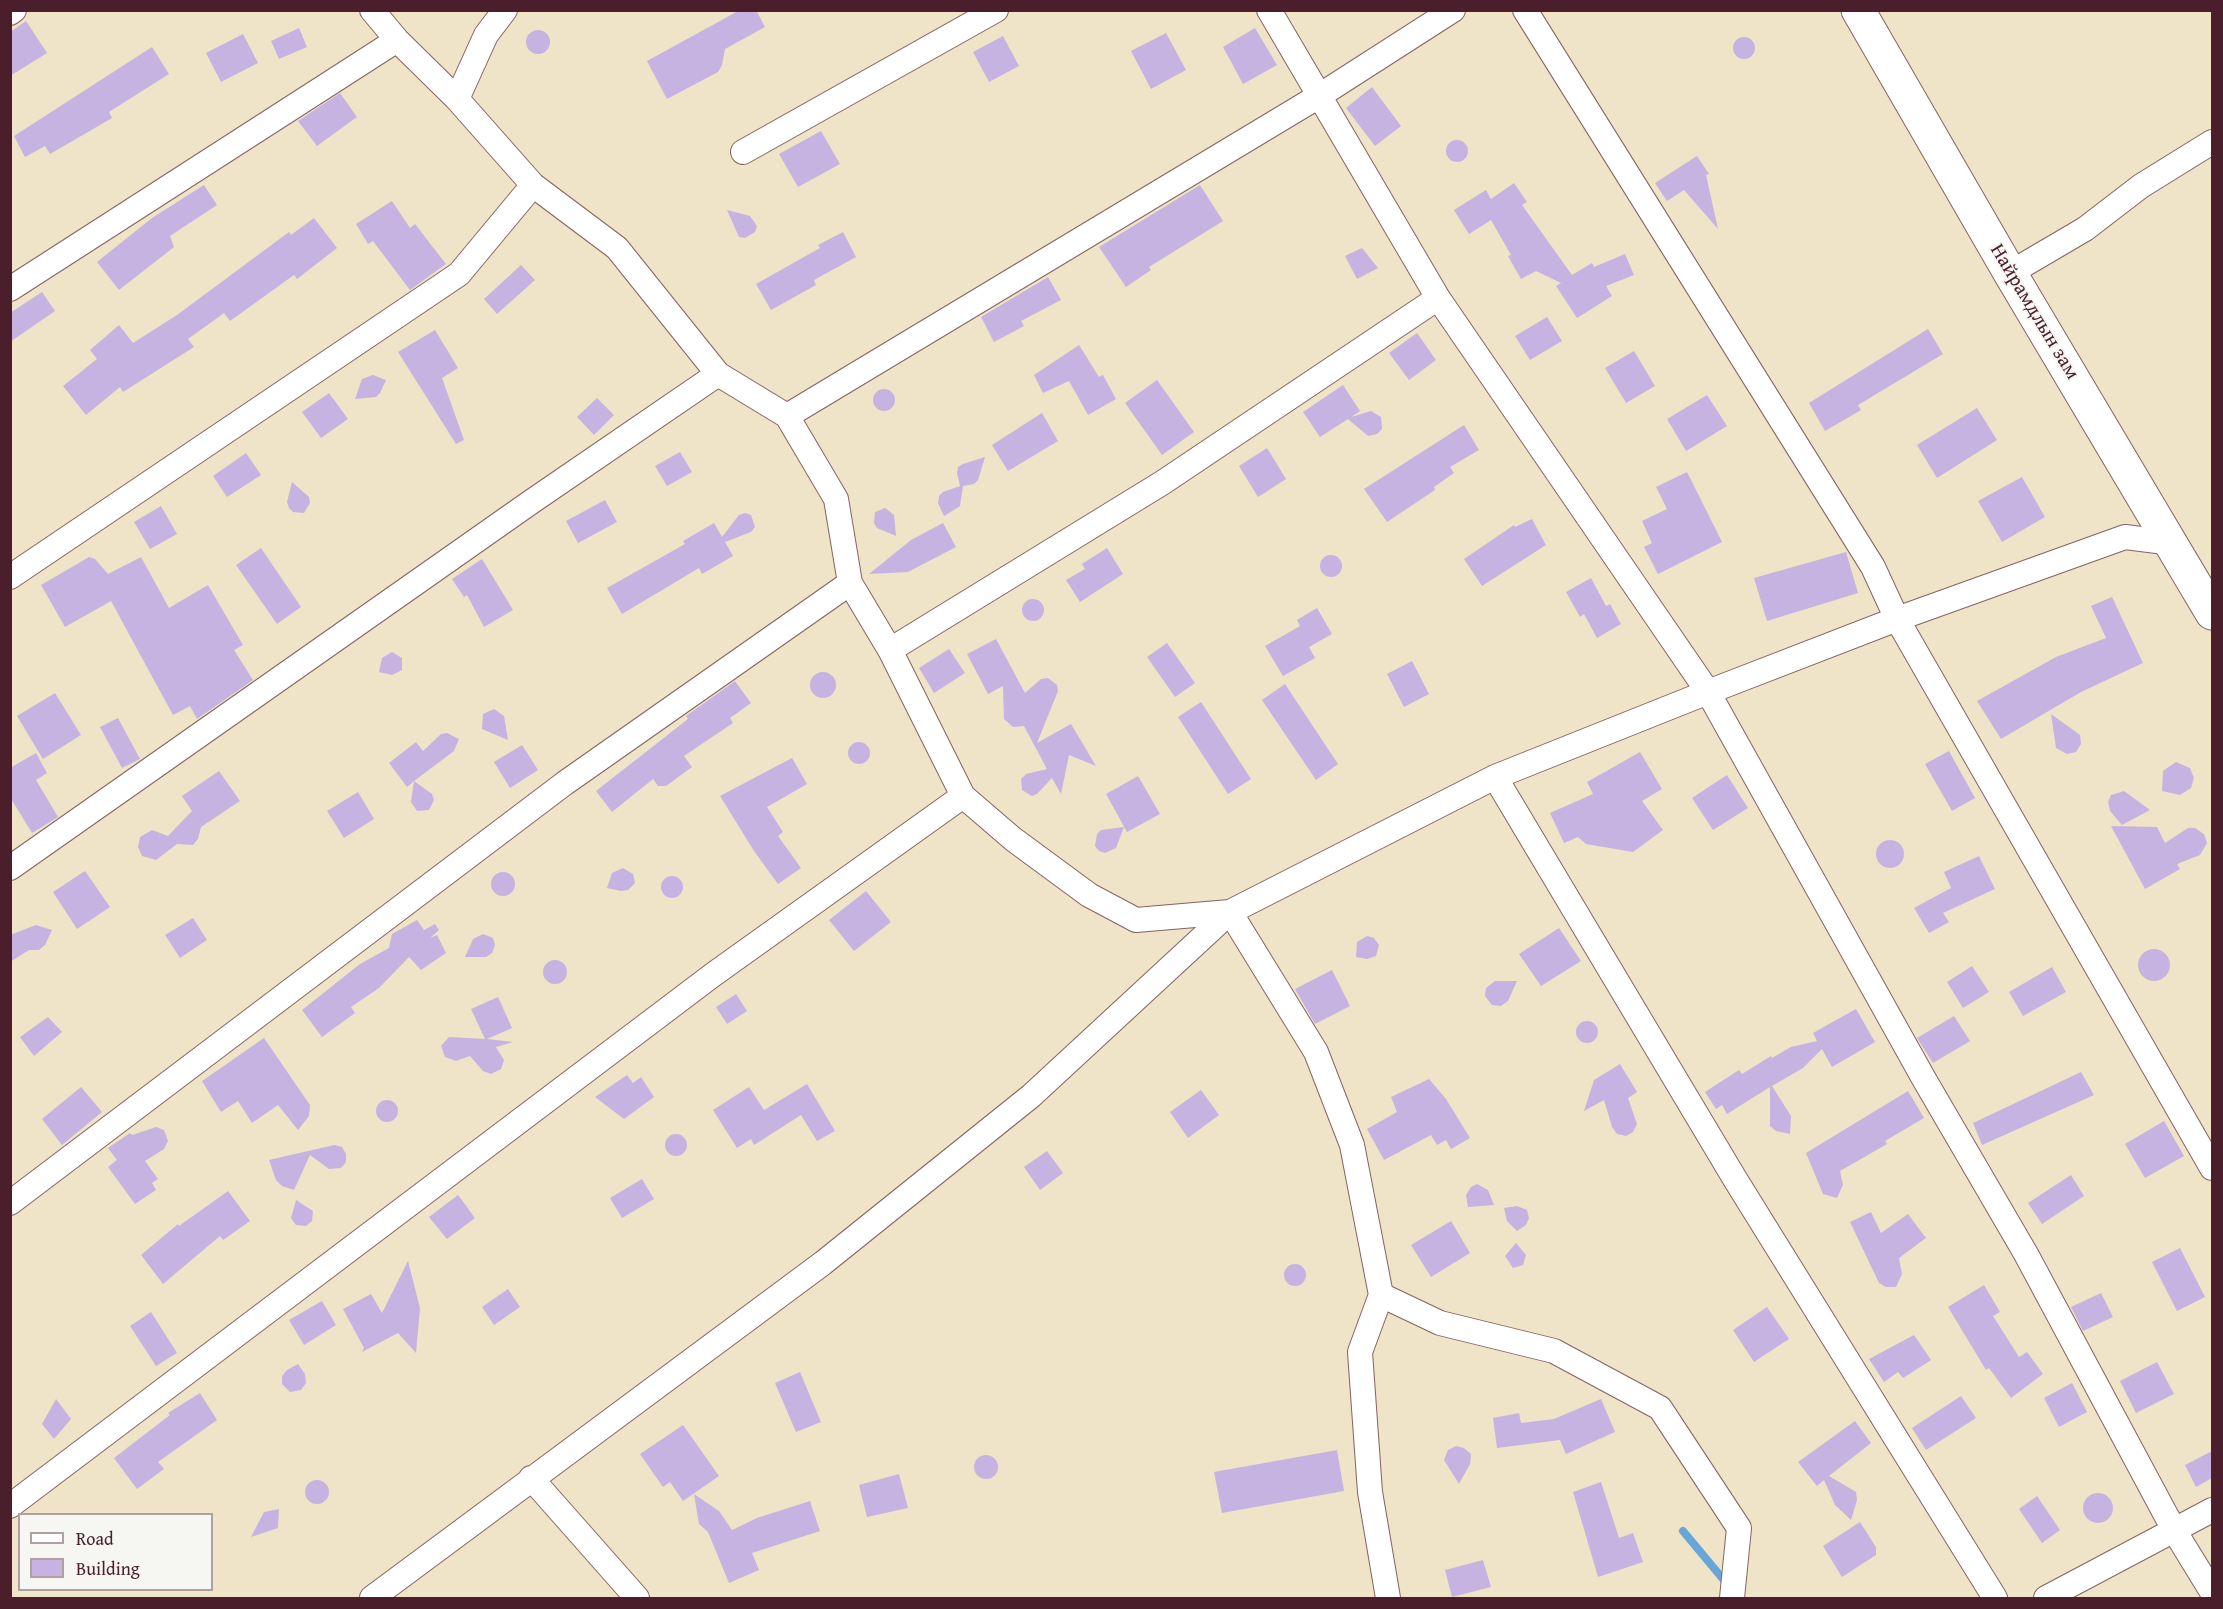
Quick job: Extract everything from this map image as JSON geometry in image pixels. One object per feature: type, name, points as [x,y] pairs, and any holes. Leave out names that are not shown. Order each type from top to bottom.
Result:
[{"type":"main road","name":"Найрамдлын зам","points":[[1858,10],[2010,273],[2173,543],[2212,613]]},
{"type":"street","points":[[372,10],[397,40],[457,99],[533,185],[617,248],[718,374],[787,416],[836,499],[850,583],[890,650],[963,796],[1013,839],[1089,895],[1136,920],[1230,912]]},
{"type":"street","points":[[457,99],[486,34],[505,10]]},
{"type":"street","points":[[743,152],[996,10]]},
{"type":"street","points":[[1269,10],[1438,298],[1707,692],[1924,1079],[2026,1254],[2174,1530],[2212,1592]]},
{"type":"street","points":[[787,416],[1319,96],[1454,10]]},
{"type":"street","points":[[1525,10],[1873,567],[1897,619],[2212,1168]]},
{"type":"street","points":[[10,289],[397,40]]},
{"type":"street","points":[[2010,273],[2085,229],[2140,186],[2212,142]]},
{"type":"street","points":[[10,577],[459,274],[533,185]]},
{"type":"street","points":[[890,650],[1162,483],[1438,298]]},
{"type":"street","points":[[10,868],[718,374]]},
{"type":"street","points":[[372,1599],[531,1478],[823,1263],[1022,1103],[1230,912],[1495,777],[1707,692],[1897,619],[2125,537],[2173,543]]},
{"type":"street","points":[[10,1203],[565,783],[850,583]]},
{"type":"street","points":[[1495,777],[1735,1179],[1995,1599]]},
{"type":"street","points":[[10,1506],[714,974],[963,796]]},
{"type":"street","points":[[1230,912],[1316,1052],[1352,1145],[1381,1295],[1360,1352],[1370,1492],[1388,1599]]},
{"type":"street","points":[[1381,1295],[1440,1323],[1554,1351],[1660,1408],[1739,1528],[1731,1599]]},
{"type":"street","points":[[531,1478],[637,1599]]},
{"type":"street","points":[[2046,1599],[2212,1510]]},
{"type":"building","points":[[740,10],[756,10],[765,27],[725,49],[718,72],[667,99],[647,61]]},
{"type":"building","points":[[26,21],[47,53],[10,76],[10,32]]},
{"type":"building","points":[[299,28],[307,47],[279,59],[271,41]]},
{"type":"building","points":[[1255,28],[1277,65],[1243,84],[1223,47]]},
{"type":"building","points":[[538,30],[547,33],[550,42],[547,51],[538,54],[529,51],[526,42],[529,33]]},
{"type":"building","points":[[1166,33],[1186,70],[1151,89],[1131,51]]},
{"type":"building","points":[[243,34],[258,63],[221,82],[206,53]]},
{"type":"building","points":[[1003,36],[1019,66],[989,82],[973,52]]},
{"type":"building","points":[[1744,37],[1752,40],[1755,48],[1752,56],[1744,59],[1736,56],[1733,48],[1736,40]]},
{"type":"building","points":[[152,47],[169,74],[109,112],[112,118],[50,154],[45,146],[25,157],[14,136]]},
{"type":"building","points":[[1372,87],[1401,126],[1375,146],[1346,108]]},
{"type":"building","points":[[340,93],[357,117],[317,146],[298,121]]},
{"type":"building","points":[[821,131],[840,164],[798,187],[779,154]]},
{"type":"building","points":[[1457,140],[1465,143],[1468,151],[1465,159],[1457,162],[1449,159],[1446,151],[1449,143]]},
{"type":"building","points":[[1697,156],[1709,174],[1706,175],[1718,229],[1684,190],[1667,201],[1655,183]]},
{"type":"building","points":[[1514,183],[1527,202],[1522,205],[1572,275],[1592,263],[1594,267],[1625,254],[1634,275],[1606,286],[1612,296],[1577,318],[1556,286],[1561,283],[1536,271],[1521,279],[1508,256],[1511,255],[1491,220],[1469,234],[1454,210],[1486,190],[1491,199]]},
{"type":"building","points":[[204,185],[217,205],[170,236],[174,247],[119,290],[97,262],[152,218]]},
{"type":"building","points":[[1200,185],[1223,221],[1149,267],[1151,270],[1126,287],[1099,247]]},
{"type":"building","points":[[392,201],[410,228],[415,224],[446,264],[410,290],[373,241],[368,244],[356,224]]},
{"type":"building","points":[[727,210],[750,216],[757,226],[755,232],[745,238],[739,237]]},
{"type":"building","points":[[314,218],[337,248],[297,279],[294,275],[230,321],[224,313],[188,339],[194,347],[123,392],[120,387],[86,415],[63,386],[97,359],[90,350],[119,325],[133,343],[177,315],[289,232],[291,235]]},
{"type":"building","points":[[843,232],[856,257],[814,280],[816,285],[771,310],[756,284],[820,248],[818,245]]},
{"type":"building","points":[[1362,248],[1378,268],[1357,279],[1345,256]]},
{"type":"building","points":[[521,265],[535,280],[497,314],[484,299]]},
{"type":"building","points":[[1048,277],[1061,300],[1021,321],[1024,326],[994,342],[981,317]]},
{"type":"building","points":[[42,292],[55,311],[10,342],[10,313]]},
{"type":"building","points":[[1547,317],[1562,341],[1530,360],[1515,336]]},
{"type":"building","points":[[1928,329],[1943,354],[1858,405],[1861,410],[1825,431],[1809,403]]},
{"type":"building","points":[[435,330],[458,368],[442,378],[464,440],[456,444],[398,352]]},
{"type":"building","points":[[1417,333],[1436,360],[1409,380],[1389,353]]},
{"type":"building","points":[[1079,345],[1099,377],[1103,375],[1116,399],[1088,415],[1069,381],[1043,393],[1034,375]]},
{"type":"building","points":[[1634,351],[1655,386],[1626,403],[1605,368]]},
{"type":"building","points":[[373,375],[386,380],[380,393],[376,397],[355,399],[362,379]]},
{"type":"building","points":[[1157,380],[1194,432],[1162,455],[1125,403]]},
{"type":"building","points":[[1343,385],[1360,411],[1351,417],[1371,411],[1381,417],[1382,429],[1377,434],[1368,436],[1348,419],[1320,437],[1303,412]]},
{"type":"building","points":[[884,389],[892,392],[895,400],[892,408],[884,411],[876,408],[873,400],[876,392]]},
{"type":"building","points":[[329,393],[348,419],[321,438],[302,412]]},
{"type":"building","points":[[1707,395],[1727,426],[1686,451],[1667,419]]},
{"type":"building","points":[[597,398],[614,415],[594,435],[577,417]]},
{"type":"building","points":[[1977,408],[1997,440],[1937,478],[1917,445]]},
{"type":"building","points":[[1042,413],[1058,441],[1008,471],[992,445]]},
{"type":"building","points":[[1464,425],[1479,450],[1450,467],[1454,473],[1434,487],[1435,490],[1387,522],[1364,489]]},
{"type":"building","points":[[1267,448],[1286,479],[1258,497],[1239,466]]},
{"type":"building","points":[[680,452],[692,472],[667,486],[655,466]]},
{"type":"building","points":[[246,453],[261,475],[227,497],[213,476]]},
{"type":"building","points":[[985,457],[978,480],[974,484],[963,486],[960,506],[944,516],[938,503],[939,496],[943,492],[960,486],[958,467]]},
{"type":"building","points":[[1687,472],[1722,542],[1658,574],[1644,547],[1652,543],[1642,521],[1667,509],[1656,487]]},
{"type":"building","points":[[2022,477],[2045,517],[2002,542],[1978,501]]},
{"type":"building","points":[[292,482],[309,497],[310,503],[304,513],[293,512],[289,508],[287,502]]},
{"type":"building","points":[[605,500],[617,522],[578,543],[566,521]]},
{"type":"building","points":[[161,506],[177,534],[150,549],[134,522]]},
{"type":"building","points":[[885,508],[894,515],[896,536],[877,528],[874,523],[875,512]]},
{"type":"building","points":[[745,513],[751,515],[755,527],[751,532],[725,542],[733,556],[702,574],[699,568],[622,614],[607,588],[685,544],[683,541],[714,523],[722,537],[739,515]]},
{"type":"building","points":[[1532,519],[1546,545],[1482,586],[1464,559],[1514,525],[1515,527]]},
{"type":"building","points":[[943,523],[956,547],[908,572],[869,574],[911,540]]},
{"type":"building","points":[[261,548],[301,607],[277,624],[236,565]]},
{"type":"building","points":[[1107,548],[1123,574],[1080,602],[1066,580],[1085,569],[1082,564]]},
{"type":"building","points":[[1846,552],[1858,593],[1767,621],[1754,578]]},
{"type":"building","points":[[1327,555],[1335,555],[1342,562],[1342,570],[1335,577],[1327,577],[1320,570],[1320,562]]},
{"type":"building","points":[[89,557],[95,559],[108,574],[141,557],[169,608],[208,585],[243,645],[234,650],[253,680],[197,719],[190,706],[173,715],[111,601],[65,627],[41,585]]},
{"type":"building","points":[[482,559],[513,610],[484,627],[467,595],[464,597],[452,579]]},
{"type":"building","points":[[1591,578],[1606,606],[1610,604],[1621,624],[1597,638],[1584,614],[1580,617],[1566,592]]},
{"type":"building","points":[[2112,597],[2143,663],[2081,692],[2001,739],[1977,701],[2056,657],[2106,638],[2091,606]]},
{"type":"building","points":[[1033,599],[1041,602],[1044,610],[1041,618],[1033,621],[1025,618],[1022,610],[1025,602]]},
{"type":"building","points":[[1317,608],[1332,634],[1309,647],[1315,658],[1283,676],[1265,646],[1300,626],[1297,620]]},
{"type":"building","points":[[996,639],[1025,693],[1041,679],[1048,678],[1057,685],[1058,691],[1037,743],[1071,724],[1096,766],[1069,755],[1061,794],[1052,778],[1037,794],[1032,796],[1022,790],[1021,779],[1026,774],[1047,769],[1024,726],[1013,727],[1004,719],[1003,686],[988,694],[967,654]]},
{"type":"building","points":[[1167,643],[1195,683],[1175,697],[1147,657]]},
{"type":"building","points":[[949,649],[965,673],[934,693],[919,668]]},
{"type":"building","points":[[392,652],[402,658],[402,670],[392,675],[379,672],[382,658]]},
{"type":"building","points":[[1412,661],[1429,694],[1404,707],[1387,674]]},
{"type":"building","points":[[823,672],[832,676],[836,685],[832,694],[823,698],[814,694],[810,685],[814,676]]},
{"type":"building","points":[[735,681],[751,703],[730,718],[733,723],[684,756],[692,767],[666,786],[658,786],[653,779],[612,812],[596,791],[688,719],[686,716]]},
{"type":"building","points":[[1285,684],[1338,764],[1316,780],[1262,700]]},
{"type":"building","points":[[55,693],[81,735],[43,759],[17,716]]},
{"type":"building","points":[[1201,702],[1251,779],[1228,794],[1178,717]]},
{"type":"building","points":[[494,709],[504,716],[508,740],[482,729],[483,714]]},
{"type":"building","points":[[2051,714],[2080,735],[2081,744],[2076,752],[2067,754],[2056,748]]},
{"type":"building","points":[[118,718],[140,759],[122,768],[100,727]]},
{"type":"building","points":[[447,733],[459,739],[454,751],[407,787],[389,763],[416,742],[423,751],[441,734]]},
{"type":"building","points":[[859,742],[867,745],[870,753],[867,761],[859,764],[851,761],[848,753],[851,745]]},
{"type":"building","points":[[522,745],[538,770],[510,788],[494,762]]},
{"type":"building","points":[[1949,751],[1975,798],[1952,811],[1925,764]]},
{"type":"building","points":[[1640,752],[1662,789],[1642,801],[1663,830],[1633,852],[1586,844],[1578,837],[1564,843],[1550,813],[1593,794],[1587,782]]},
{"type":"building","points":[[36,753],[47,773],[36,780],[58,817],[32,833],[10,797],[10,768]]},
{"type":"building","points":[[792,758],[807,784],[767,807],[783,832],[778,836],[801,868],[778,884],[754,851],[720,796]]},
{"type":"building","points":[[2176,762],[2190,768],[2194,778],[2191,788],[2180,795],[2162,791],[2163,771]]},
{"type":"building","points":[[219,771],[240,801],[201,827],[198,839],[193,845],[177,844],[156,860],[142,856],[138,847],[140,837],[152,830],[168,836],[192,811],[182,796]]},
{"type":"building","points":[[1727,775],[1748,808],[1713,830],[1692,798]]},
{"type":"building","points":[[1138,776],[1160,814],[1127,832],[1106,794]]},
{"type":"building","points":[[414,781],[432,794],[434,800],[429,810],[417,811],[411,802]]},
{"type":"building","points":[[2124,791],[2150,810],[2122,825],[2110,811],[2108,802],[2111,795]]},
{"type":"building","points":[[358,792],[374,819],[344,838],[327,811]]},
{"type":"building","points":[[2111,826],[2157,827],[2165,843],[2188,828],[2195,828],[2204,834],[2207,843],[2200,855],[2177,864],[2180,869],[2145,889]]},
{"type":"building","points":[[1124,827],[1116,848],[1105,853],[1099,851],[1095,846],[1097,834],[1101,830]]},
{"type":"building","points":[[1890,840],[1900,844],[1904,854],[1900,864],[1890,868],[1880,864],[1876,854],[1880,844]]},
{"type":"building","points":[[1979,856],[1995,889],[1943,913],[1949,922],[1929,933],[1914,908],[1951,888],[1944,872]]},
{"type":"building","points":[[623,868],[633,874],[635,883],[628,890],[607,888],[612,873]]},
{"type":"building","points":[[85,871],[110,907],[77,929],[53,892]]},
{"type":"building","points":[[503,872],[512,875],[515,884],[512,893],[503,896],[494,893],[491,884],[494,875]]},
{"type":"building","points":[[672,876],[680,879],[683,887],[680,895],[672,898],[664,895],[661,887],[664,879]]},
{"type":"building","points":[[866,891],[891,922],[854,951],[829,920]]},
{"type":"building","points":[[193,918],[207,940],[180,958],[165,935]]},
{"type":"building","points":[[417,920],[424,930],[435,924],[439,930],[430,938],[437,935],[446,953],[421,970],[409,957],[379,988],[351,1007],[355,1013],[322,1037],[302,1010],[360,964],[389,948],[392,934]]},
{"type":"building","points":[[36,925],[52,930],[45,945],[39,950],[29,950],[10,962],[10,935]]},
{"type":"building","points":[[1559,928],[1581,961],[1541,986],[1519,954]]},
{"type":"building","points":[[483,934],[493,938],[495,945],[492,953],[486,957],[465,957],[473,939]]},
{"type":"building","points":[[1367,936],[1374,938],[1379,945],[1376,956],[1367,959],[1356,957],[1357,942]]},
{"type":"building","points":[[2154,949],[2165,954],[2170,965],[2165,976],[2154,981],[2143,976],[2138,965],[2143,954]]},
{"type":"building","points":[[555,960],[563,964],[567,972],[563,980],[555,984],[547,980],[543,972],[547,964]]},
{"type":"building","points":[[1972,966],[1989,992],[1963,1008],[1947,982]]},
{"type":"building","points":[[2052,967],[2066,992],[2023,1016],[2009,992]]},
{"type":"building","points":[[1332,970],[1350,1006],[1315,1024],[1295,989]]},
{"type":"building","points":[[1495,981],[1517,981],[1508,1001],[1501,1006],[1492,1005],[1485,996],[1486,988]]},
{"type":"building","points":[[736,994],[747,1011],[727,1024],[716,1007]]},
{"type":"building","points":[[498,997],[512,1028],[487,1039],[513,1042],[496,1047],[504,1060],[501,1069],[491,1074],[483,1071],[470,1056],[456,1061],[445,1057],[441,1046],[449,1037],[485,1039],[471,1009]]},
{"type":"building","points":[[1856,1009],[1875,1042],[1832,1067],[1822,1049],[1803,1068],[1772,1086],[1791,1116],[1790,1134],[1776,1131],[1770,1126],[1770,1087],[1727,1114],[1722,1105],[1716,1109],[1705,1092],[1739,1070],[1742,1074],[1791,1047],[1817,1041],[1813,1033]]},
{"type":"building","points":[[1954,1016],[1970,1041],[1933,1063],[1917,1038]]},
{"type":"building","points":[[48,1017],[62,1032],[34,1056],[20,1037]]},
{"type":"building","points":[[1587,1021],[1595,1024],[1598,1032],[1595,1040],[1587,1043],[1579,1040],[1576,1032],[1579,1024]]},
{"type":"building","points":[[264,1038],[310,1105],[309,1116],[298,1130],[278,1105],[252,1123],[238,1101],[221,1112],[202,1081]]},
{"type":"building","points":[[1620,1064],[1637,1092],[1628,1098],[1637,1124],[1633,1132],[1626,1136],[1617,1134],[1612,1127],[1604,1100],[1584,1111],[1594,1080]]},
{"type":"building","points":[[2081,1072],[2094,1095],[1982,1145],[1973,1123]]},
{"type":"building","points":[[627,1075],[633,1083],[641,1077],[654,1097],[624,1119],[595,1097]]},
{"type":"building","points":[[1429,1079],[1446,1099],[1470,1138],[1451,1149],[1446,1140],[1437,1145],[1431,1135],[1384,1160],[1367,1129],[1397,1112],[1391,1097]]},
{"type":"building","points":[[807,1084],[835,1131],[817,1141],[801,1115],[754,1145],[751,1139],[737,1148],[713,1110],[749,1087],[764,1110]]},
{"type":"building","points":[[81,1087],[102,1112],[62,1145],[42,1119]]},
{"type":"building","points":[[1201,1090],[1219,1115],[1188,1138],[1170,1112]]},
{"type":"building","points":[[1908,1091],[1924,1118],[1885,1141],[1887,1144],[1840,1171],[1843,1185],[1837,1198],[1823,1194],[1806,1153]]},
{"type":"building","points":[[387,1100],[395,1103],[398,1111],[395,1119],[387,1122],[379,1119],[376,1111],[379,1103]]},
{"type":"building","points":[[2164,1121],[2184,1156],[2145,1178],[2125,1144]]},
{"type":"building","points":[[156,1127],[164,1130],[168,1141],[164,1149],[145,1161],[158,1179],[152,1183],[156,1190],[135,1204],[108,1167],[117,1160],[108,1148],[130,1133],[132,1135]]},
{"type":"building","points":[[676,1134],[684,1137],[687,1145],[684,1153],[676,1156],[668,1153],[665,1145],[668,1137]]},
{"type":"building","points":[[334,1145],[342,1147],[346,1154],[346,1162],[341,1168],[329,1169],[310,1155],[294,1190],[282,1186],[276,1180],[269,1160]]},
{"type":"building","points":[[1047,1151],[1063,1173],[1040,1190],[1024,1167]]},
{"type":"building","points":[[2071,1175],[2084,1196],[2042,1224],[2028,1203]]},
{"type":"building","points":[[642,1179],[654,1199],[622,1218],[610,1198]]},
{"type":"building","points":[[1477,1184],[1488,1190],[1494,1205],[1468,1207],[1466,1195],[1471,1187]]},
{"type":"building","points":[[228,1191],[250,1221],[223,1240],[220,1236],[163,1284],[141,1255],[178,1224],[179,1226]]},
{"type":"building","points":[[458,1195],[475,1218],[447,1239],[429,1217]]},
{"type":"building","points":[[296,1200],[313,1211],[312,1221],[306,1226],[296,1225],[291,1218]]},
{"type":"building","points":[[1517,1206],[1527,1210],[1529,1218],[1526,1225],[1517,1231],[1507,1221],[1504,1208]]},
{"type":"building","points":[[1871,1212],[1881,1233],[1908,1214],[1926,1238],[1899,1258],[1902,1274],[1896,1287],[1886,1287],[1879,1283],[1850,1222]]},
{"type":"building","points":[[1451,1221],[1470,1253],[1431,1277],[1411,1245]]},
{"type":"building","points":[[1516,1243],[1526,1255],[1523,1265],[1513,1268],[1505,1256]]},
{"type":"building","points":[[2180,1248],[2205,1297],[2177,1311],[2152,1262]]},
{"type":"building","points":[[408,1261],[420,1308],[416,1353],[398,1333],[362,1352],[364,1348],[343,1309],[371,1294],[382,1313]]},
{"type":"building","points":[[1291,1264],[1299,1264],[1306,1271],[1306,1279],[1299,1286],[1291,1286],[1284,1279],[1284,1271]]},
{"type":"building","points":[[1984,1285],[2000,1312],[1993,1316],[2019,1357],[2027,1352],[2043,1374],[2011,1398],[1989,1368],[1986,1370],[1948,1307]]},
{"type":"building","points":[[508,1289],[520,1307],[494,1325],[482,1307]]},
{"type":"building","points":[[2101,1293],[2113,1317],[2083,1331],[2071,1307]]},
{"type":"building","points":[[322,1301],[336,1325],[304,1345],[289,1320]]},
{"type":"building","points":[[1767,1307],[1789,1339],[1754,1362],[1733,1330]]},
{"type":"building","points":[[151,1312],[177,1353],[156,1366],[130,1326]]},
{"type":"building","points":[[1914,1335],[1931,1360],[1903,1378],[1898,1372],[1884,1382],[1869,1359]]},
{"type":"building","points":[[2157,1362],[2174,1394],[2136,1413],[2120,1381]]},
{"type":"building","points":[[298,1364],[305,1374],[306,1383],[301,1390],[290,1392],[282,1384],[282,1376]]},
{"type":"building","points":[[800,1372],[821,1422],[796,1432],[775,1383]]},
{"type":"building","points":[[2072,1383],[2087,1412],[2059,1427],[2044,1398]]},
{"type":"building","points":[[200,1393],[217,1420],[158,1462],[164,1469],[137,1489],[114,1458],[170,1415],[168,1413]]},
{"type":"building","points":[[1961,1396],[1976,1418],[1926,1450],[1912,1428]]},
{"type":"building","points":[[56,1399],[71,1419],[54,1439],[42,1424]]},
{"type":"building","points":[[1601,1399],[1615,1432],[1566,1454],[1560,1440],[1497,1448],[1493,1418],[1519,1413],[1521,1423],[1554,1419]]},
{"type":"building","points":[[1855,1421],[1871,1443],[1829,1476],[1856,1492],[1857,1500],[1851,1520],[1835,1505],[1824,1480],[1817,1486],[1798,1462]]},
{"type":"building","points":[[683,1425],[719,1476],[683,1501],[670,1482],[663,1487],[640,1454]]},
{"type":"building","points":[[1456,1446],[1464,1448],[1471,1454],[1470,1464],[1459,1484],[1444,1460],[1448,1450]]},
{"type":"building","points":[[1337,1450],[1344,1491],[1222,1513],[1214,1472]]},
{"type":"building","points":[[2212,1451],[2212,1478],[2196,1487],[2185,1465]]},
{"type":"building","points":[[986,1455],[994,1459],[998,1467],[994,1475],[986,1479],[978,1475],[974,1467],[978,1459]]},
{"type":"building","points":[[899,1474],[908,1508],[867,1517],[859,1485]]},
{"type":"building","points":[[317,1480],[326,1483],[329,1492],[326,1501],[317,1504],[308,1501],[305,1492],[308,1483]]},
{"type":"building","points":[[1601,1482],[1619,1538],[1633,1533],[1643,1562],[1598,1577],[1573,1492]]},
{"type":"building","points":[[2098,1493],[2109,1497],[2113,1508],[2109,1519],[2098,1523],[2087,1519],[2083,1508],[2087,1497]]},
{"type":"building","points":[[694,1494],[719,1511],[732,1530],[757,1518],[810,1501],[820,1531],[752,1553],[759,1570],[729,1583],[708,1532],[699,1524]]},
{"type":"building","points":[[2037,1496],[2060,1530],[2042,1543],[2019,1509]]},
{"type":"building","points":[[279,1509],[278,1528],[251,1537],[264,1512]]},
{"type":"building","points":[[1860,1522],[1876,1547],[1876,1555],[1842,1577],[1823,1546]]},
{"type":"building","points":[[1483,1560],[1491,1587],[1452,1597],[1445,1570]]},
{"type":"waterway","points":[[1683,1531],[1728,1585]]}]
